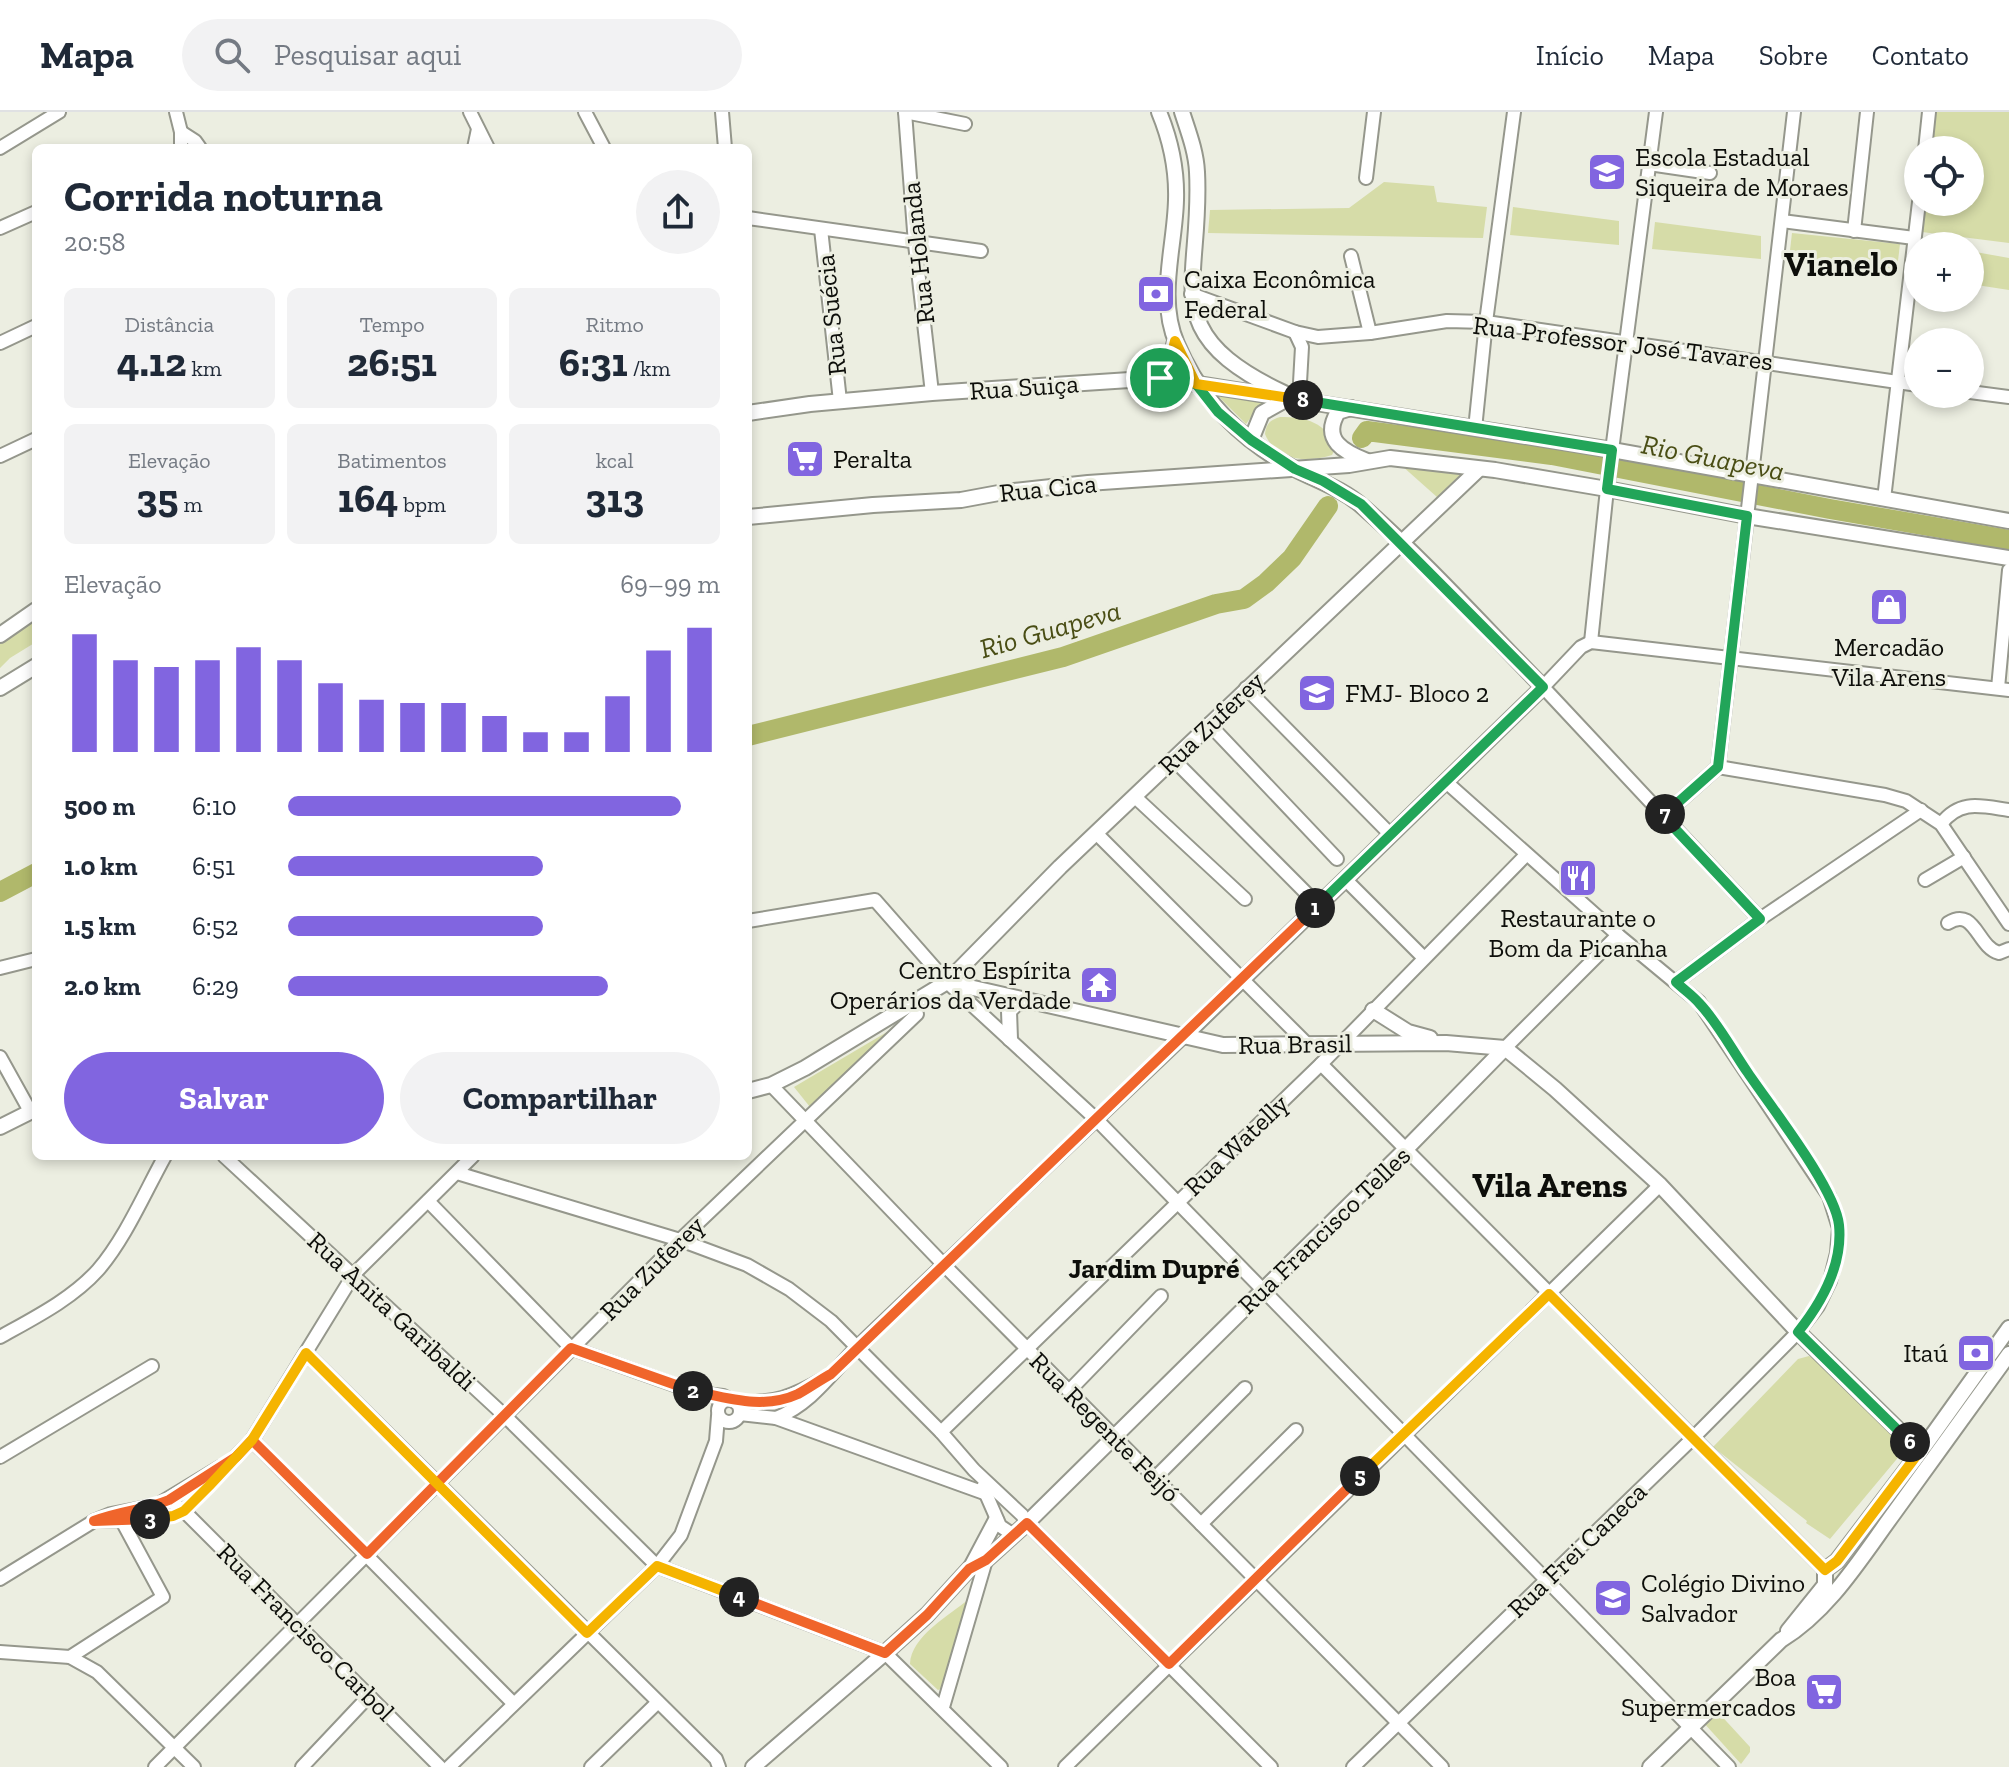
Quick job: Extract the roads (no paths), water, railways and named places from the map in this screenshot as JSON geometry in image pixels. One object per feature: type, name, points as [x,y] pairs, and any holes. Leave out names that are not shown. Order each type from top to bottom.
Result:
[{"type":"main road","points":[[1159,112],[1175,162],[1176,211],[1167,305],[1175,341],[1196,384],[1218,412],[1251,440],[1295,469],[1323,481],[1361,504],[1543,687],[1183,1037]]},
{"type":"main road","points":[[1182,112],[1197,168],[1191,294],[1194,312],[1201,328],[1223,356],[1248,376],[1294,399]]},
{"type":"main road","points":[[1160,378],[1171,358],[1175,341]]},
{"type":"main road","name":"Rua Suiça","points":[[752,412],[932,393],[1160,378],[1475,429],[1750,480],[2009,521]]},
{"type":"main road","points":[[1251,440],[1262,413],[1294,399]]},
{"type":"main road","points":[[1351,408],[1338,412],[1332,423],[1333,435],[1338,446],[1368,461]]},
{"type":"main road","name":"Rua Cica","points":[[752,517],[961,500],[1088,483],[1349,465],[1390,458],[1608,485],[2009,558]]},
{"type":"main road","name":"Rua Zuferey","points":[[947,982],[1246,688],[1479,469]]},
{"type":"main road","points":[[0,635],[32,613]]},
{"type":"main road","points":[[0,688],[32,668]]},
{"type":"main road","points":[[752,1090],[771,1085],[805,1068],[947,982]]},
{"type":"main road","name":"Rua Brasil","points":[[947,982],[1223,1045],[1446,1043]]},
{"type":"main road","points":[[1010,1039],[1009,1011],[1017,1003],[1031,1001]]},
{"type":"main road","points":[[1373,1010],[1408,1032],[1446,1043],[1505,1048],[1660,1185],[1798,1332],[1920,1451],[1922,1459],[1918,1469],[1894,1512]]},
{"type":"main road","name":"Rua Francisco Telles","points":[[969,1569],[986,1560],[1027,1523],[1505,1048]]},
{"type":"main road","points":[[0,1127],[32,1111]]},
{"type":"main road","points":[[1650,1767],[1781,1640],[1825,1585],[1825,1570],[1837,1561],[2009,1328]]},
{"type":"main road","points":[[1781,1640],[1804,1626],[1818,1611],[2009,1354]]},
{"type":"main road","points":[[753,1767],[927,1615],[969,1569],[996,1518]]},
{"type":"main road","points":[[763,1767],[783,1742]]},
{"type":"street","points":[[0,148],[59,112]]},
{"type":"street","points":[[176,112],[181,144]]},
{"type":"street","points":[[470,112],[486,144]]},
{"type":"street","points":[[585,112],[602,144]]},
{"type":"street","points":[[722,112],[725,144]]},
{"type":"street","points":[[905,112],[965,124]]},
{"type":"street","name":"Rua Holanda","points":[[905,112],[915,244],[932,393]]},
{"type":"street","points":[[1366,178],[1374,112]]},
{"type":"street","points":[[1475,429],[1514,112]]},
{"type":"street","points":[[1591,642],[1611,454],[1656,112]]},
{"type":"street","points":[[1663,816],[1718,767],[1794,112]]},
{"type":"street","points":[[1854,231],[1867,112]]},
{"type":"street","points":[[1926,136],[1929,112]]},
{"type":"street","points":[[475,144],[478,129]]},
{"type":"street","points":[[181,132],[197,144]]},
{"type":"street","points":[[1649,164],[1710,173]]},
{"type":"street","points":[[0,228],[32,214]]},
{"type":"street","points":[[752,219],[981,251]]},
{"type":"street","points":[[1782,221],[1904,237]]},
{"type":"street","name":"Rua Suécia","points":[[821,229],[840,401]]},
{"type":"street","points":[[1351,256],[1370,333]]},
{"type":"street","name":"Rua Professor José Tavares","points":[[1191,294],[1295,332],[1318,337],[1370,333],[1447,321],[1486,322],[1904,383]]},
{"type":"street","points":[[1884,499],[1905,312]]},
{"type":"street","points":[[0,343],[32,328]]},
{"type":"street","points":[[1294,399],[1302,347],[1295,332]]},
{"type":"street","points":[[1984,394],[2009,397]]},
{"type":"street","points":[[0,456],[32,441]]},
{"type":"street","points":[[1760,919],[1543,687],[1581,647],[1591,642],[2004,689],[2009,570]]},
{"type":"street","points":[[1246,688],[1390,834]]},
{"type":"street","points":[[1209,724],[1337,859]]},
{"type":"street","points":[[1173,759],[1318,905]]},
{"type":"street","points":[[1718,767],[1906,801],[1941,824],[2009,924]]},
{"type":"street","name":"Rua Frei Caneca","points":[[1353,1767],[1692,1439],[1798,1332],[1818,1306],[1830,1281],[1837,1253],[1839,1228],[1829,1196],[1699,1002],[1526,855],[1445,781]]},
{"type":"street","points":[[1134,796],[1245,899]]},
{"type":"street","points":[[1941,824],[1950,812],[1961,807],[2009,810]]},
{"type":"street","points":[[1676,982],[1760,919],[1921,810]]},
{"type":"street","points":[[1096,833],[1306,1043]]},
{"type":"street","name":"Rua Watelly","points":[[941,1432],[1321,1064],[1526,855]]},
{"type":"street","points":[[1925,880],[1964,857]]},
{"type":"street","points":[[1345,879],[1424,958]]},
{"type":"street","points":[[752,920],[875,900],[947,982],[1097,1120],[1729,1767]]},
{"type":"street","points":[[1948,923],[1964,918],[1989,950],[1999,953],[2009,949]]},
{"type":"street","name":"Rua Francisco Telles","points":[[1505,1048],[1618,935]]},
{"type":"street","points":[[0,968],[32,960]]},
{"type":"street","name":"Rua Zuferey","points":[[155,1767],[680,1240],[917,1014]]},
{"type":"street","points":[[887,1017],[898,1032]]},
{"type":"street","points":[[776,1418],[794,1411],[810,1399],[856,1348],[1183,1037]]},
{"type":"street","points":[[0,1057],[32,1108]]},
{"type":"street","points":[[1321,1064],[1825,1570]]},
{"type":"street","name":"Rua Regente Feijó","points":[[771,1085],[945,1266],[1442,1767]]},
{"type":"street","points":[[0,1337],[53,1307],[100,1268],[163,1160]]},
{"type":"street","name":"Rua Anita Garibaldi","points":[[228,1160],[505,1416],[657,1566],[885,1653]]},
{"type":"street","points":[[94,1521],[160,1519],[184,1511],[252,1440],[354,1274],[469,1160]]},
{"type":"street","points":[[457,1173],[680,1240],[747,1265],[789,1289],[831,1321],[941,1432],[974,1470],[1271,1767]]},
{"type":"street","points":[[1065,1767],[1660,1185]]},
{"type":"street","points":[[428,1201],[571,1348],[697,1393],[723,1396],[735,1409]]},
{"type":"street","points":[[1069,1391],[1161,1296]]},
{"type":"street","points":[[306,1353],[716,1759],[719,1767]]},
{"type":"street","points":[[0,1457],[152,1366]]},
{"type":"street","points":[[697,1393],[725,1422],[735,1409],[798,1394],[831,1374]]},
{"type":"street","points":[[1155,1478],[1245,1388]]},
{"type":"street","points":[[716,1441],[720,1404],[776,1418],[987,1494]]},
{"type":"street","points":[[456,1765],[513,1703],[657,1566],[681,1535],[716,1441],[735,1409]]},
{"type":"street","points":[[1201,1524],[1296,1430]]},
{"type":"street","points":[[252,1440],[513,1703]]},
{"type":"street","points":[[0,1579],[94,1521],[169,1500],[236,1457]]},
{"type":"street","points":[[974,1470],[1000,1526],[1012,1534]]},
{"type":"street","name":"Rua Francisco Carbol","points":[[169,1500],[184,1511],[440,1767]]},
{"type":"street","points":[[996,1518],[1014,1507]]},
{"type":"street","points":[[70,1657],[163,1597],[122,1521]]},
{"type":"street","points":[[943,1707],[986,1560]]},
{"type":"street","points":[[0,1652],[70,1657],[97,1672],[194,1767]]},
{"type":"street","points":[[885,1653],[1001,1767]]},
{"type":"street","points":[[302,1767],[369,1696]]},
{"type":"street","points":[[591,1767],[658,1702]]},
{"type":"waterway","name":"Rio Guapeva","points":[[1362,438],[1367,431],[1552,455],[2009,540]]},
{"type":"waterway","name":"Rio Guapeva","points":[[752,735],[1063,657],[1216,604],[1244,599],[1292,558],[1328,506]]},
{"type":"waterway","name":"Rio Guapeva","points":[[0,892],[32,875]]},
{"type":"place","name":"Escola Estadual Siqueira de Moraes","points":[[1607,172]]},
{"type":"place","name":"Caixa Econômica Federal","points":[[1156,294]]},
{"type":"place","name":"Peralta","points":[[805,459]]},
{"type":"place","name":"Mercadão Vila Arens","points":[[1889,607]]},
{"type":"place","name":"FMJ- Bloco 2","points":[[1317,693]]},
{"type":"place","name":"Restaurante o Bom da Picanha","points":[[1578,878]]},
{"type":"place","name":"Centro Espírita Operários da Verdade","points":[[1099,985]]},
{"type":"place","name":"Itaú","points":[[1976,1353]]},
{"type":"place","name":"Colégio Divino Salvador","points":[[1613,1598]]},
{"type":"place","name":"Boa Supermercados","points":[[1824,1692]]},
{"type":"district","name":"Vianelo","points":[[1841,264]]},
{"type":"district","name":"Vila Arens","points":[[1550,1185]]},
{"type":"district","name":"Jardim Dupré","points":[[1154,1268]]}]
